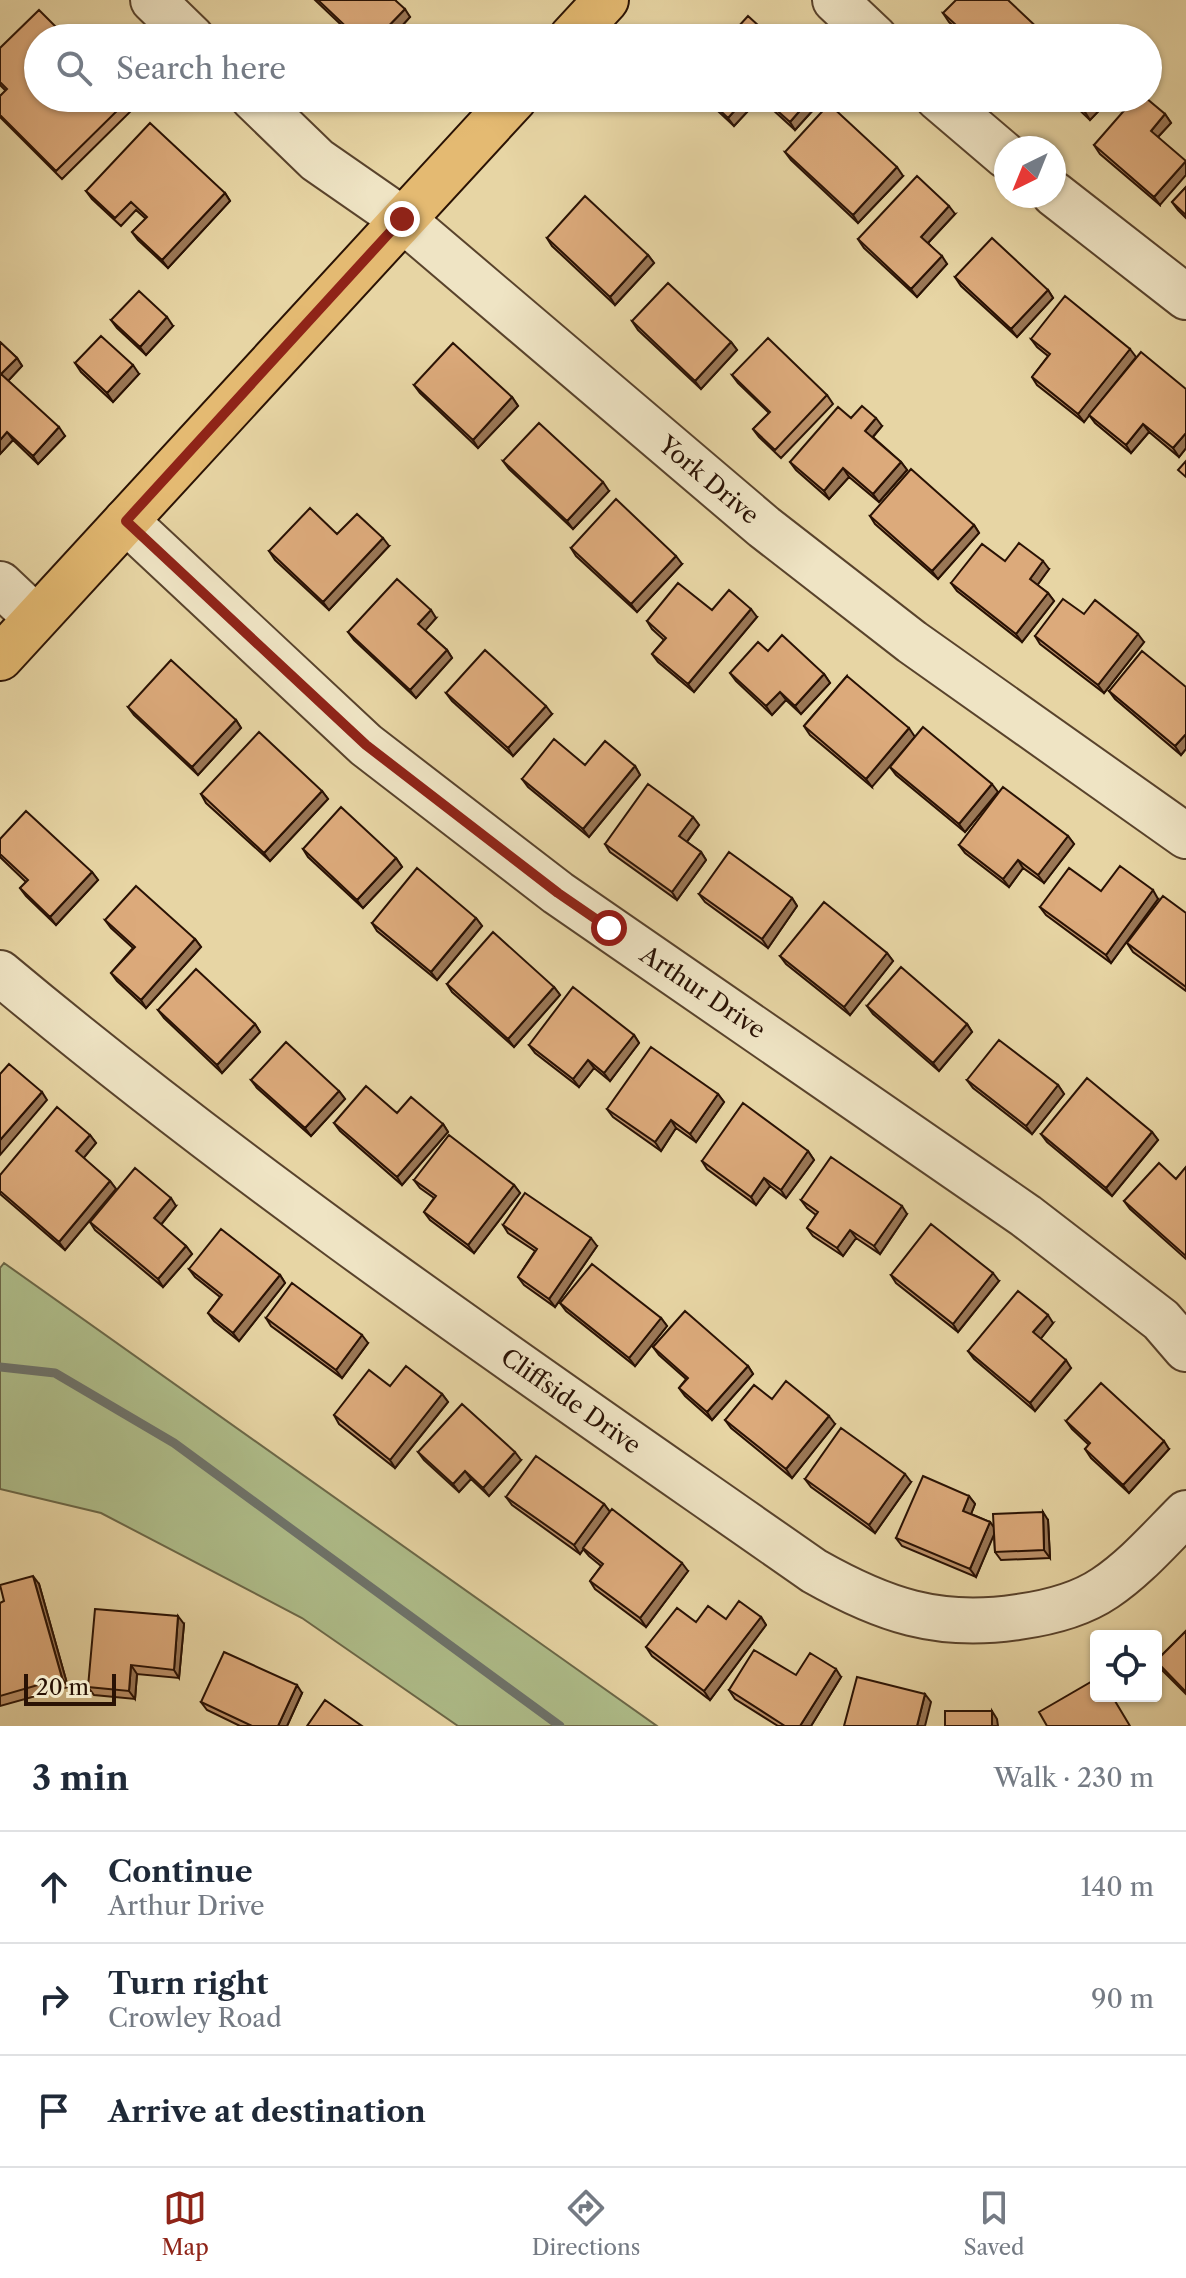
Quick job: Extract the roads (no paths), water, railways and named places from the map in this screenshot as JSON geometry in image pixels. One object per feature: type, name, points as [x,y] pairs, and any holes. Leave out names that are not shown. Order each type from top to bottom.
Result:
[{"type":"main road","points":[[584,24],[606,0]]},
{"type":"main road","points":[[0,658],[502,112]]},
{"type":"street","points":[[153,0],[178,24]]},
{"type":"street","points":[[835,0],[860,24]]},
{"type":"street","name":"York Drive","points":[[267,112],[317,160],[402,219],[776,536],[912,642],[1186,836]]},
{"type":"street","points":[[954,112],[994,146]]},
{"type":"street","points":[[1066,203],[1186,297]]},
{"type":"street","name":"Arthur Drive","points":[[126,521],[366,745],[558,893],[1026,1216],[1161,1320],[1186,1349]]},
{"type":"street","points":[[0,584],[36,618]]},
{"type":"street","name":"Cliffside Drive","points":[[0,973],[104,1061],[471,1332],[814,1571],[859,1596],[927,1619],[980,1623],[1036,1615],[1074,1604],[1104,1588],[1186,1513]]},
{"type":"waterway","points":[[0,1367],[55,1373],[174,1443],[560,1726]]}]
